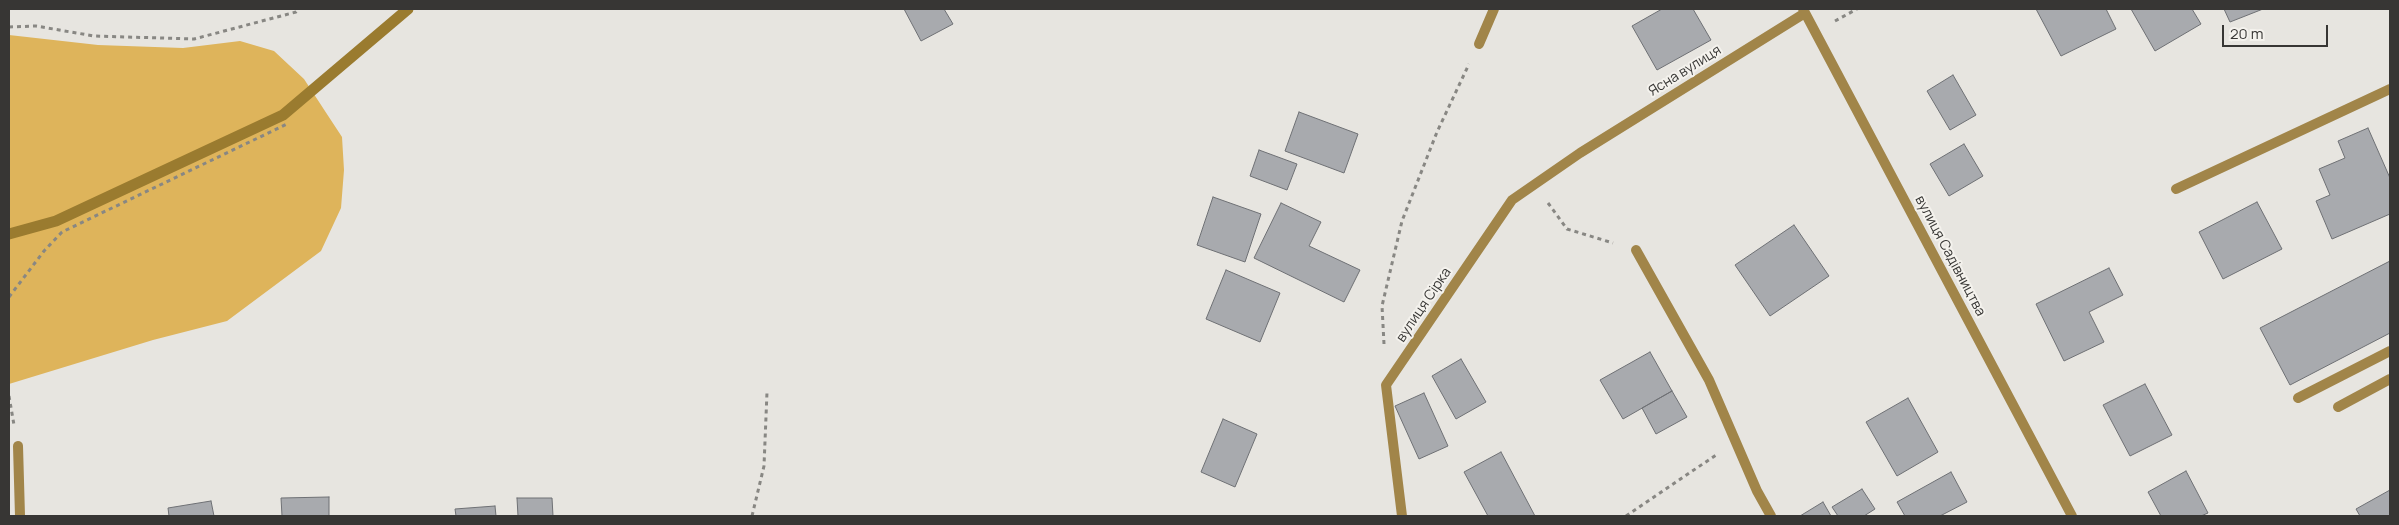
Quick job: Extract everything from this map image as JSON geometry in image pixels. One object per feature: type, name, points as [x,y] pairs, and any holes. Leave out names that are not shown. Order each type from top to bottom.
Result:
[{"type":"street","points":[[1479,44],[1494,9]]},
{"type":"street","name":"Ясна вулиця","points":[[1580,153],[1804,11]]},
{"type":"street","name":"вулиця Садівництва","points":[[1804,11],[2072,516]]},
{"type":"street","points":[[2176,189],[2390,89]]},
{"type":"street","name":"вулиця Сірка","points":[[1402,516],[1386,385],[1512,200],[1580,153]]},
{"type":"street","points":[[1636,250],[1709,380],[1771,516]]},
{"type":"street","points":[[2298,398],[2390,351]]},
{"type":"street","points":[[2338,407],[2390,379]]},
{"type":"street","points":[[18,446],[20,516]]},
{"type":"path","points":[[9,28],[36,26],[94,36],[194,39],[296,12],[299,9]]},
{"type":"path","points":[[1384,346],[1382,306],[1402,221],[1437,132],[1479,44]]},
{"type":"path","points":[[9,297],[44,251],[62,232],[286,124]]},
{"type":"path","points":[[1534,184],[1567,229],[1636,250]]},
{"type":"path","points":[[752,516],[764,466],[767,392]]},
{"type":"path","points":[[1626,516],[1736,442]]},
{"type":"shaded area","points":[[9,35],[98,45],[183,48],[240,41],[274,51],[304,79],[342,137],[344,170],[341,208],[321,251],[227,321],[153,340],[9,384]]},
{"type":"building","points":[[904,9],[944,9],[953,24],[921,41]]},
{"type":"building","points":[[1662,9],[1693,9],[1711,40],[1657,70],[1632,26]]},
{"type":"building","points":[[2036,9],[2106,9],[2116,29],[2061,56]]},
{"type":"building","points":[[2131,9],[2192,9],[2201,24],[2155,51]]},
{"type":"building","points":[[2224,9],[2263,9],[2230,22]]},
{"type":"building","points":[[1953,75],[1976,115],[1950,130],[1927,91]]},
{"type":"building","points":[[1299,112],[1358,134],[1344,173],[1285,151]]},
{"type":"building","points":[[2368,128],[2390,178],[2390,214],[2332,239],[2316,201],[2330,195],[2319,169],[2345,158],[2338,141]]},
{"type":"building","points":[[1964,144],[1983,176],[1949,196],[1930,164]]},
{"type":"building","points":[[1259,150],[1297,164],[1287,190],[1250,176]]},
{"type":"building","points":[[1213,197],[1261,214],[1245,262],[1197,245]]},
{"type":"building","points":[[2257,202],[2282,249],[2223,279],[2199,232]]},
{"type":"building","points":[[1281,203],[1321,222],[1309,246],[1360,270],[1344,302],[1254,258]]},
{"type":"building","points":[[1794,225],[1829,276],[1770,316],[1735,265]]},
{"type":"building","points":[[2390,261],[2390,333],[2290,385],[2260,328]]},
{"type":"building","points":[[2109,268],[2123,295],[2089,312],[2104,342],[2064,361],[2036,304]]},
{"type":"building","points":[[1226,270],[1280,293],[1260,342],[1206,319]]},
{"type":"building","points":[[1650,352],[1672,391],[1623,419],[1600,380]]},
{"type":"building","points":[[1461,359],[1486,402],[1456,419],[1432,376]]},
{"type":"building","points":[[2145,384],[2172,435],[2130,456],[2103,405]]},
{"type":"building","points":[[1672,391],[1687,417],[1656,434],[1642,408]]},
{"type":"building","points":[[1424,393],[1448,446],[1419,459],[1395,406]]},
{"type":"building","points":[[1908,398],[1938,452],[1897,476],[1866,422]]},
{"type":"building","points":[[1223,419],[1257,434],[1235,487],[1201,472]]},
{"type":"building","points":[[1501,452],[1535,516],[1488,516],[1464,472]]},
{"type":"building","points":[[2186,471],[2208,513],[2201,516],[2161,516],[2148,492]]},
{"type":"building","points":[[1951,472],[1967,502],[1940,516],[1905,516],[1897,502]]},
{"type":"building","points":[[1862,489],[1875,509],[1864,516],[1838,516],[1832,507]]},
{"type":"building","points":[[2390,490],[2390,516],[2360,516],[2356,509]]},
{"type":"building","points":[[329,497],[329,516],[282,516],[281,498]]},
{"type":"building","points":[[517,498],[552,498],[553,516],[518,516]]},
{"type":"building","points":[[211,501],[214,516],[169,516],[168,508]]},
{"type":"building","points":[[1823,502],[1831,516],[1800,516]]},
{"type":"building","points":[[495,506],[496,516],[456,516],[455,509]]},
{"type":"waterway","points":[[9,234],[56,221],[283,115],[408,9]]}]
